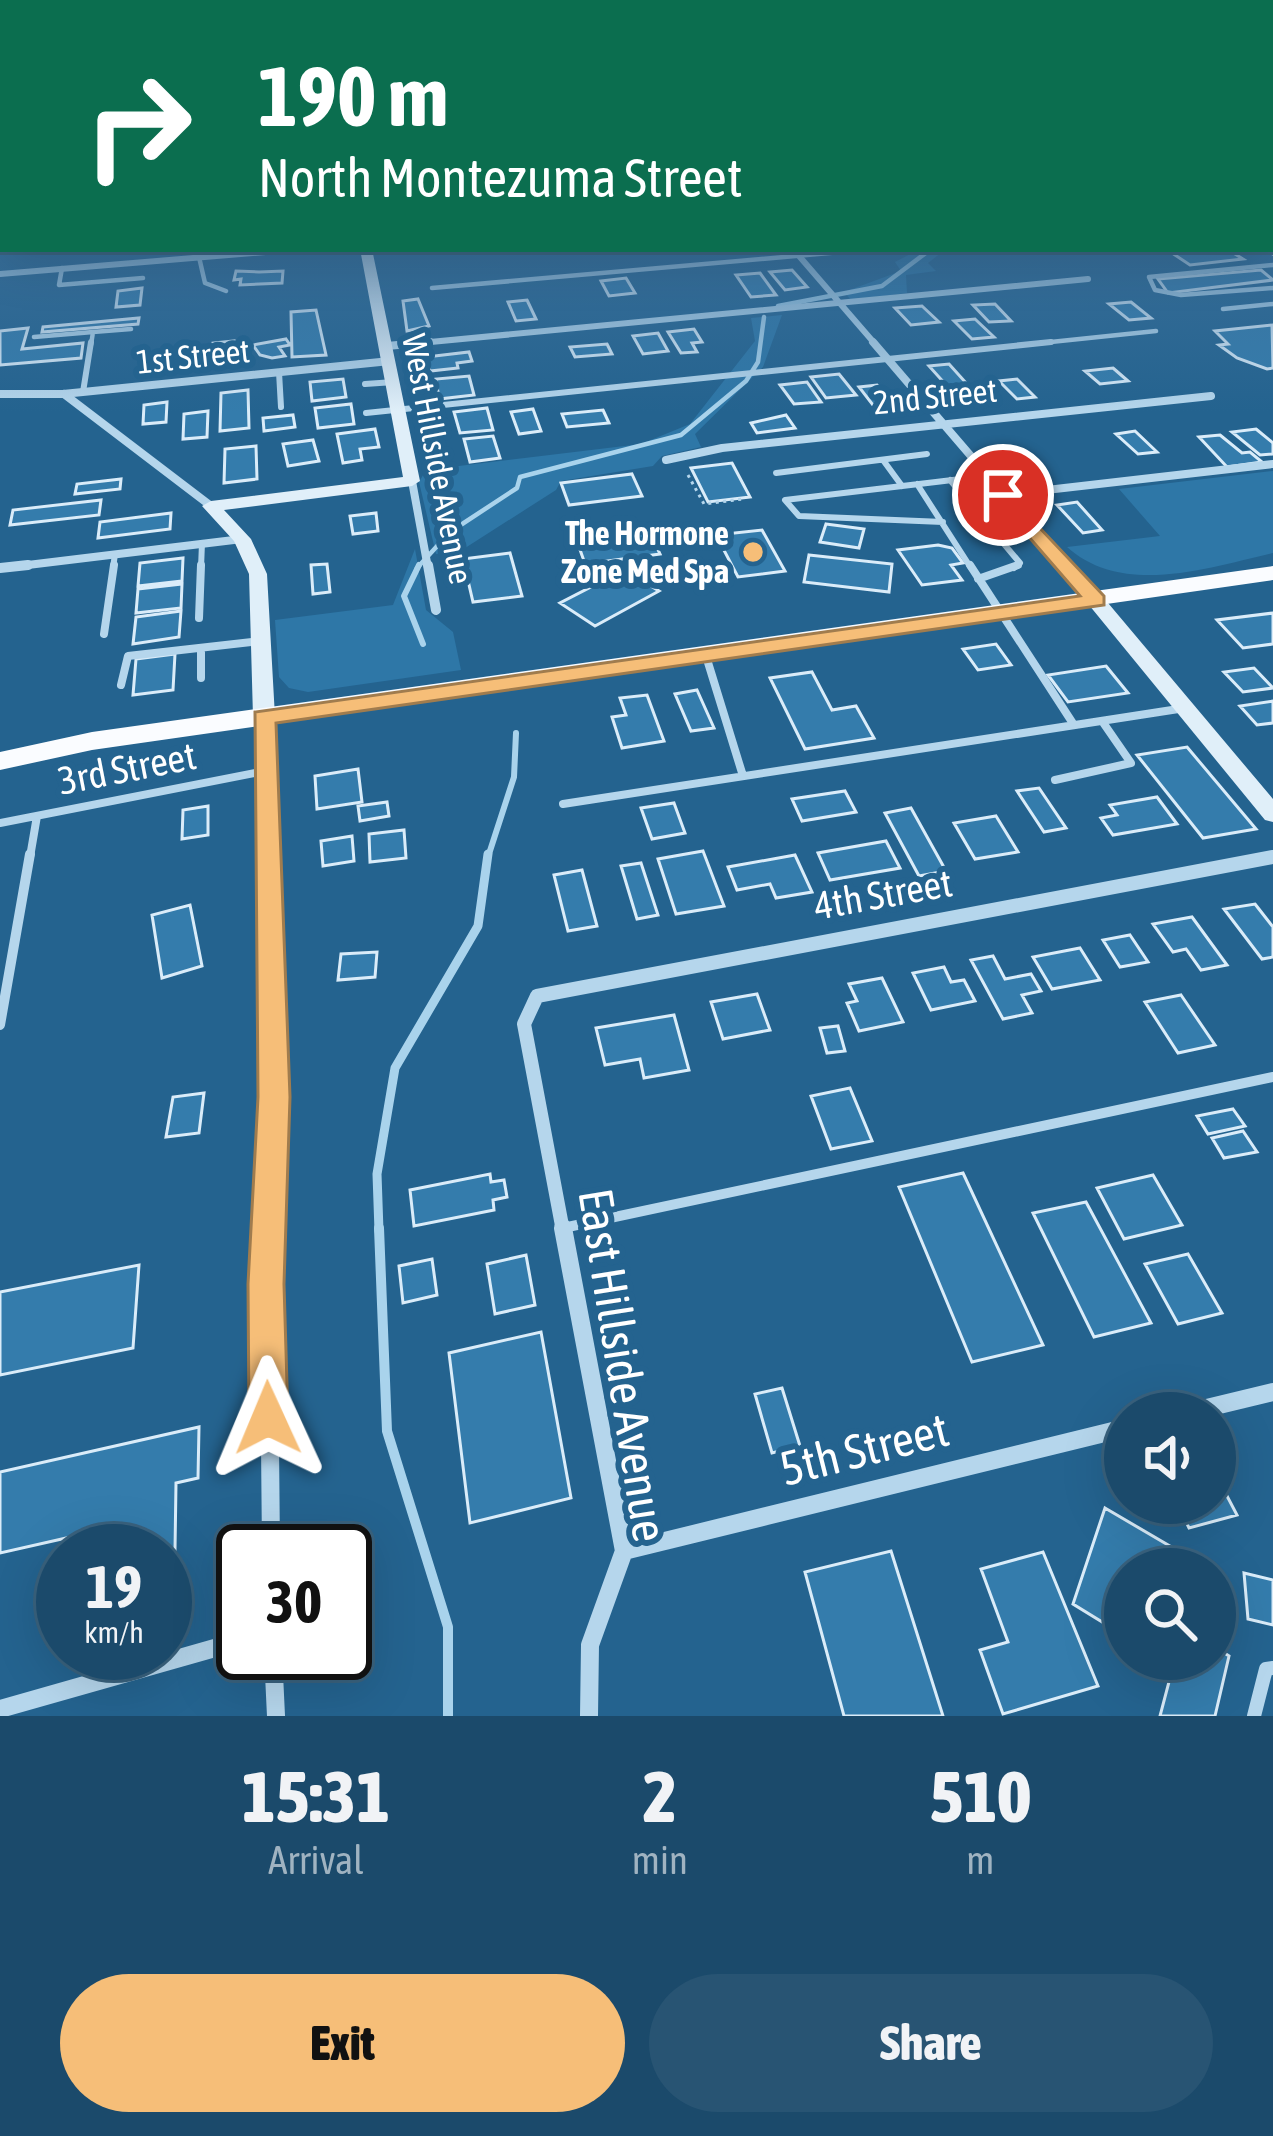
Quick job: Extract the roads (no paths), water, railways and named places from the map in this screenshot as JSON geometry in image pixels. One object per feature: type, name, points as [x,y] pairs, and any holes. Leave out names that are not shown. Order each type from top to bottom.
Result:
[{"type":"main road","points":[[0,761],[92,741],[1273,573]]},
{"type":"street","points":[[0,274],[251,252]]},
{"type":"street","name":"West Hillside Avenue","points":[[368,252],[436,610]]},
{"type":"street","points":[[797,252],[1273,814]]},
{"type":"street","name":"1st Street","points":[[0,394],[63,394],[278,372],[388,353],[841,302],[1088,280]]},
{"type":"street","points":[[63,394],[212,506],[242,538],[258,574],[274,1097],[266,1284],[270,1524]]},
{"type":"street","name":"2nd Street","points":[[666,460],[706,450],[1211,396]]},
{"type":"street","points":[[1003,495],[1273,464]]},
{"type":"street","points":[[212,506],[412,482]]},
{"type":"street","points":[[0,568],[242,538]]},
{"type":"street","name":"4th Street","points":[[524,1024],[537,996],[570,986],[1273,857]]},
{"type":"street","name":"East Hillside Avenue","points":[[524,1024],[624,1551],[590,1645],[589,1716]]},
{"type":"street","points":[[1236,1400],[1273,1391]]},
{"type":"street","name":"5th Street","points":[[624,1551],[1104,1433]]},
{"type":"street","points":[[0,1709],[216,1648]]},
{"type":"street","points":[[274,1680],[275,1716]]},
{"type":"lane","points":[[432,288],[796,252]]},
{"type":"lane","points":[[199,257],[205,283],[226,291]]},
{"type":"lane","points":[[117,280],[119,264]]},
{"type":"lane","points":[[1273,265],[1149,278],[1155,290],[1181,295],[1273,288]]},
{"type":"lane","points":[[62,268],[59,285],[142,278]]},
{"type":"lane","points":[[1223,309],[1273,304]]},
{"type":"lane","points":[[34,337],[131,329]]},
{"type":"lane","points":[[367,413],[1156,331]]},
{"type":"lane","points":[[83,392],[93,332]]},
{"type":"lane","points":[[278,372],[281,407]]},
{"type":"lane","points":[[365,385],[394,382]]},
{"type":"lane","points":[[776,473],[927,454]]},
{"type":"lane","points":[[883,460],[902,486]]},
{"type":"lane","points":[[943,522],[799,516],[785,500],[986,476]]},
{"type":"lane","points":[[950,480],[1020,563],[1007,573],[978,579]]},
{"type":"lane","points":[[917,484],[1074,725]]},
{"type":"lane","points":[[199,618],[202,543]]},
{"type":"lane","points":[[104,634],[115,554]]},
{"type":"lane","points":[[121,685],[128,656],[260,641]]},
{"type":"lane","points":[[201,648],[201,678]]},
{"type":"lane","points":[[706,656],[743,776]]},
{"type":"lane","points":[[563,804],[1185,708]]},
{"type":"lane","points":[[1055,780],[1131,763],[1102,721]]},
{"type":"lane","name":"3rd Street","points":[[0,823],[265,771]]},
{"type":"lane","points":[[0,1025],[37,816]]},
{"type":"lane","points":[[563,1228],[1273,1077]]},
{"type":"lane","points":[[1254,1716],[1266,1669],[1273,1668]]},
{"type":"waterway","points":[[778,306],[882,286],[927,252]]},
{"type":"waterway","points":[[418,567],[450,532],[517,488],[520,477],[681,435],[746,381],[758,362],[764,317]]},
{"type":"waterway","points":[[418,567],[404,596],[423,644]]},
{"type":"waterway","points":[[488,857],[514,777],[516,733]]},
{"type":"waterway","points":[[379,1231],[377,1174],[395,1068],[478,926],[488,854]]},
{"type":"waterway","points":[[379,1228],[387,1431],[448,1627],[448,1716]]},
{"type":"place","name":"The Hormone Zone Med Spa","points":[[753,552]]}]
